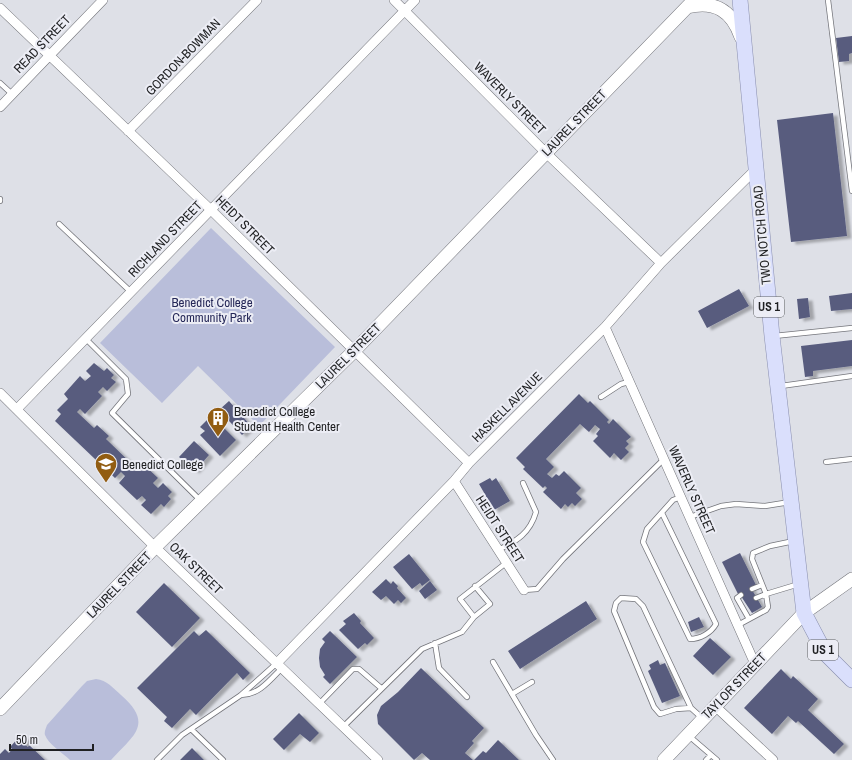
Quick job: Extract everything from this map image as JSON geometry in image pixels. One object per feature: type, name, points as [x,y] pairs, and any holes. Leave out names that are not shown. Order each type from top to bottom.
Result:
[{"type":"main road","name":"TWO NOTCH ROAD","points":[[740,0],[777,386],[804,613]]},
{"type":"main road","name":"US 1","points":[[804,613],[825,653],[852,680]]},
{"type":"street","name":"READ STREET","points":[[0,107],[103,0]]},
{"type":"street","name":"GORDON-BOWMAN","points":[[128,131],[257,0]]},
{"type":"street","name":"WAVERLY STREET","points":[[394,0],[545,152],[661,263]]},
{"type":"street","name":"RICHLAND STREET","points":[[17,409],[415,0]]},
{"type":"street","points":[[690,4],[710,3],[730,14],[744,46]]},
{"type":"street","name":"LAUREL STREET","points":[[0,709],[155,547],[354,351],[545,152],[690,4]]},
{"type":"street","name":"HEIDT STREET","points":[[0,8],[211,210],[469,463]]},
{"type":"street","name":"HASKELL AVENUE","points":[[280,666],[454,481],[469,463],[605,327],[661,263],[756,169]]},
{"type":"street","name":"WAVERLY STREET","points":[[605,327],[755,664]]},
{"type":"street","name":"OAK STREET","points":[[0,393],[155,547],[378,760]]},
{"type":"street","name":"HEIDT STREET","points":[[454,481],[524,590]]},
{"type":"street","name":"TAYLOR STREET","points":[[664,760],[804,613],[849,585]]},
{"type":"street","points":[[715,706],[774,760]]},
{"type":"lane","points":[[828,0],[852,191]]},
{"type":"lane","points":[[0,83],[12,94]]},
{"type":"lane","points":[[59,224],[131,292]]},
{"type":"lane","points":[[772,336],[852,328]]},
{"type":"lane","points":[[86,339],[126,379],[128,394],[112,413],[202,502]]},
{"type":"lane","points":[[777,386],[852,376]]},
{"type":"lane","points":[[601,397],[621,384],[630,382]]},
{"type":"lane","points":[[524,590],[537,589],[563,559],[664,459]]},
{"type":"lane","points":[[826,462],[852,459]]},
{"type":"lane","points":[[498,550],[513,543],[526,533],[533,522],[536,512],[523,483]]},
{"type":"lane","points":[[662,513],[716,624],[712,630],[696,638],[690,638],[643,542],[647,529],[673,500],[681,497]]},
{"type":"lane","points":[[690,517],[721,506],[736,504],[765,506],[791,502]]},
{"type":"lane","points":[[738,625],[766,610],[768,607],[766,594],[752,559],[753,553],[770,546],[795,541]]},
{"type":"lane","points":[[474,617],[460,599],[506,563]]},
{"type":"lane","points":[[756,598],[800,584]]},
{"type":"lane","points":[[752,589],[762,585]]},
{"type":"lane","points":[[343,727],[422,649],[462,632],[474,617],[490,604],[475,586]]},
{"type":"lane","points":[[728,602],[739,597],[744,605],[749,619]]},
{"type":"lane","points":[[691,708],[676,709],[660,714],[654,707],[614,612],[616,603],[621,598],[636,599],[643,606],[691,708],[703,719]]},
{"type":"lane","points":[[435,643],[439,668],[467,697]]},
{"type":"lane","points":[[493,662],[553,760]]},
{"type":"lane","points":[[157,760],[191,729],[280,666]]},
{"type":"lane","points":[[241,695],[250,695],[257,692],[280,666]]},
{"type":"lane","points":[[319,704],[353,670],[359,669],[381,688]]},
{"type":"lane","points":[[512,694],[532,682]]},
{"type":"lane","points":[[191,729],[223,760]]},
{"type":"lane","points":[[688,734],[717,760]]},
{"type":"lane","points":[[706,760],[711,755]]},
{"type":"green space","name":"Benedict College Community Park","points":[[211,228],[335,347],[259,426],[198,366],[162,403],[100,343]]},
{"type":"green space","points":[[96,679],[110,685],[131,705],[137,714],[137,729],[133,736],[111,760],[70,760],[49,742],[45,735],[47,725],[87,681]]},
{"type":"building","points":[[852,36],[852,53],[849,54],[849,61],[839,62],[836,38]]},
{"type":"building","points":[[833,113],[847,236],[791,242],[777,120]]},
{"type":"building","points":[[739,289],[749,306],[707,328],[698,311]]},
{"type":"building","points":[[852,293],[852,309],[831,311],[829,296]]},
{"type":"building","points":[[808,298],[810,317],[799,319],[797,299]]},
{"type":"building","points":[[852,340],[852,366],[813,371],[813,376],[805,377],[801,346]]},
{"type":"building","points":[[94,363],[104,371],[107,368],[114,375],[111,378],[116,382],[107,391],[103,387],[98,392],[102,396],[85,414],[80,409],[77,412],[94,428],[97,425],[109,436],[106,439],[135,467],[141,462],[158,478],[153,483],[158,488],[163,483],[172,492],[168,496],[171,499],[164,507],[161,504],[151,514],[141,505],[146,500],[142,496],[137,500],[119,483],[125,476],[121,472],[115,478],[55,421],[61,414],[57,410],[68,399],[64,394],[80,376],[85,381],[91,376],[86,371]]},
{"type":"building","points":[[579,394],[588,403],[590,401],[609,420],[607,422],[609,424],[613,419],[631,437],[626,441],[629,444],[625,448],[629,452],[621,460],[614,453],[610,458],[593,441],[598,436],[596,434],[600,429],[595,425],[589,432],[580,424],[546,459],[554,467],[547,474],[552,478],[556,474],[559,476],[564,471],[581,488],[576,493],[582,499],[575,506],[572,503],[568,507],[565,504],[561,509],[543,492],[547,488],[545,486],[543,488],[523,469],[525,467],[516,458]]},
{"type":"building","points":[[229,401],[251,426],[242,435],[219,410]]},
{"type":"building","name":"Benedict College Student Health Center","points":[[208,419],[212,423],[215,419],[236,440],[220,456],[200,435],[205,431],[200,427]]},
{"type":"building","points":[[194,441],[209,455],[195,471],[179,457]]},
{"type":"building","points":[[490,478],[492,481],[496,478],[510,501],[494,510],[479,484]]},
{"type":"building","points":[[740,553],[756,585],[751,588],[762,607],[752,613],[739,593],[738,594],[722,562]]},
{"type":"building","points":[[409,554],[430,580],[422,586],[420,583],[412,589],[393,567]]},
{"type":"building","points":[[386,579],[391,584],[393,581],[406,598],[401,603],[398,600],[394,604],[386,596],[381,600],[372,592]]},
{"type":"building","points":[[430,581],[437,590],[425,599],[419,591]]},
{"type":"building","points":[[164,583],[200,618],[172,647],[136,612]]},
{"type":"building","points":[[586,601],[597,619],[520,669],[508,651]]},
{"type":"building","points":[[354,613],[361,621],[360,623],[374,638],[367,645],[365,643],[358,649],[339,630],[346,624],[343,621]]},
{"type":"building","points":[[699,617],[704,627],[691,632],[688,622]]},
{"type":"building","points":[[206,630],[250,673],[243,680],[237,673],[196,715],[190,709],[172,728],[164,721],[167,717],[137,688],[194,631],[199,636]]},
{"type":"building","points":[[330,631],[357,657],[330,684],[323,677],[325,675],[320,667],[319,658],[320,649],[325,642],[322,639]]},
{"type":"building","points":[[710,638],[731,657],[713,675],[693,656]]},
{"type":"building","points":[[658,660],[660,665],[665,663],[680,696],[662,703],[648,671],[651,669],[649,665]]},
{"type":"building","points":[[421,668],[484,728],[472,741],[474,743],[465,753],[473,760],[430,760],[422,753],[414,760],[378,724],[377,715],[381,706],[398,692]]},
{"type":"building","points":[[781,669],[791,679],[793,676],[818,699],[808,710],[844,744],[834,754],[798,721],[796,723],[788,716],[772,734],[744,708]]},
{"type":"building","points":[[299,713],[319,733],[310,742],[300,734],[284,750],[273,739]]},
{"type":"building","points":[[21,735],[27,740],[24,744],[28,747],[29,745],[45,760],[0,760],[0,754],[5,749],[9,753],[12,749],[10,747]]},
{"type":"building","points":[[498,740],[519,760],[474,760],[483,751],[486,753]]},
{"type":"building","points":[[192,748],[204,760],[180,760]]},
{"type":"place","name":"Benedict College Student Health Center","points":[[218,438]]},
{"type":"place","name":"Benedict College","points":[[106,484]]}]
